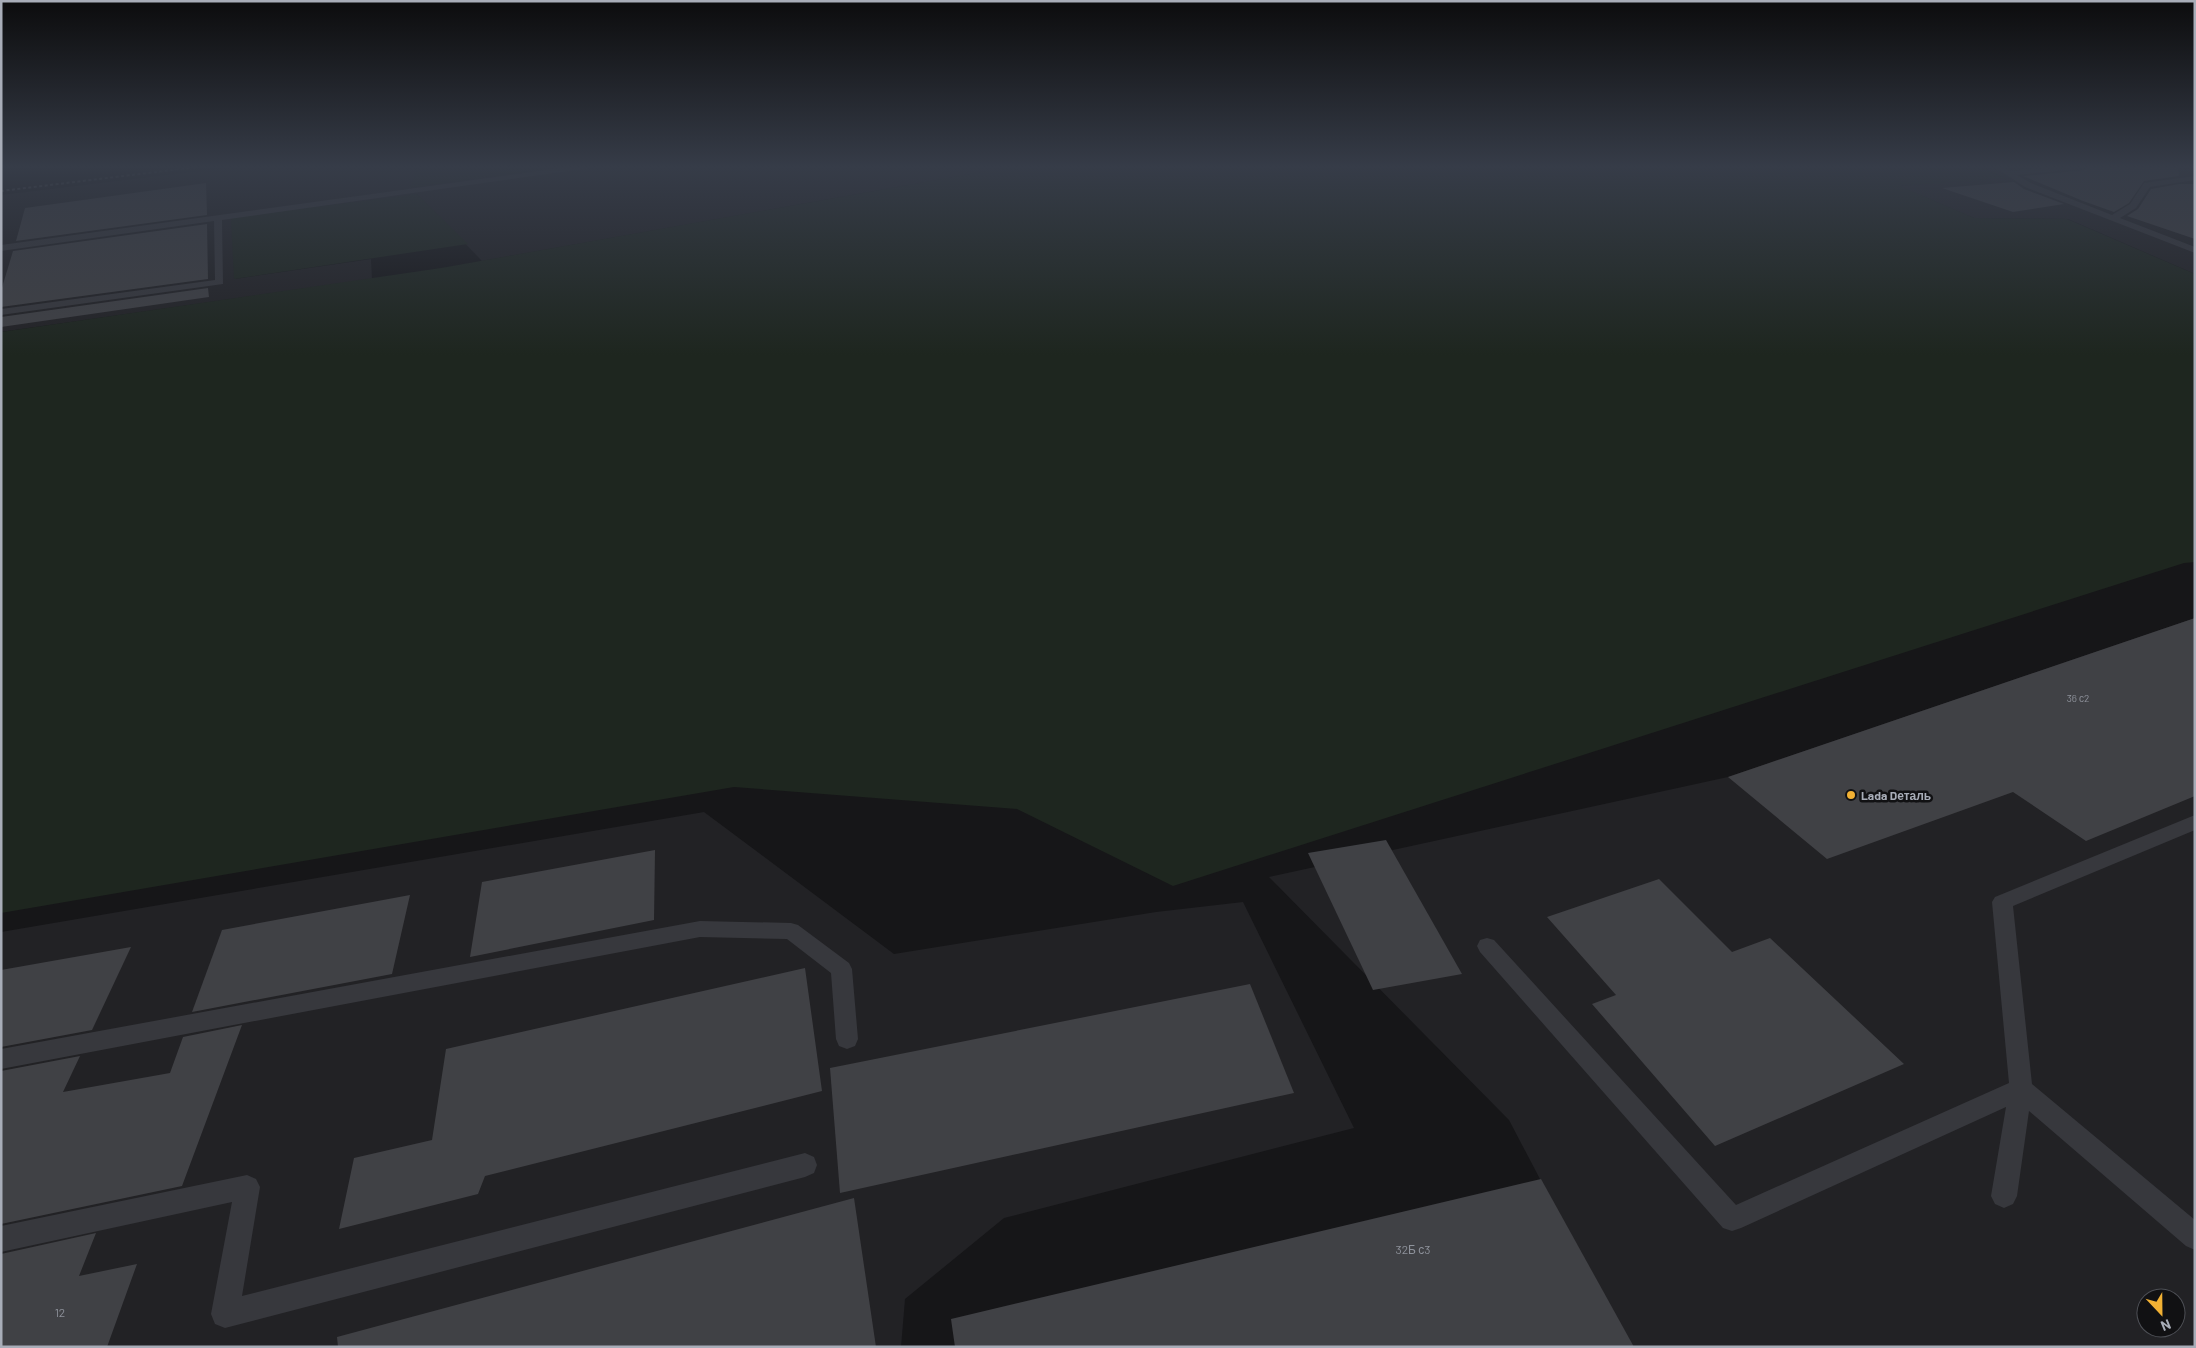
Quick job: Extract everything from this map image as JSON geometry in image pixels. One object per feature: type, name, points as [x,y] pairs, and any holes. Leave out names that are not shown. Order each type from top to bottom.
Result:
[{"type":"lane","points":[[1,248],[139,229]]},
{"type":"lane","points":[[1,312],[220,282],[218,229]]},
{"type":"lane","points":[[2143,229],[2195,250]]},
{"type":"lane","points":[[2004,1196],[2021,1089],[2002,902],[2195,822]]},
{"type":"lane","points":[[1,1060],[700,930],[791,931],[841,969],[846,1039]]},
{"type":"lane","points":[[1487,946],[1732,1219],[2021,1089]]},
{"type":"lane","points":[[2021,1089],[2195,1237]]},
{"type":"lane","points":[[1,1239],[247,1187],[225,1314],[805,1165]]},
{"type":"shaded area","points":[[1,229],[342,229],[234,279],[371,259],[372,279],[1,332]]},
{"type":"shaded area","points":[[232,229],[453,229],[468,244],[234,279]]},
{"type":"shaded area","points":[[451,229],[662,229],[482,261]]},
{"type":"shaded area","points":[[661,229],[2090,229],[2195,274],[2195,562],[2184,563],[1173,886],[1017,809],[734,787],[1,913],[1,332],[441,268]]},
{"type":"shaded area","points":[[2091,229],[2195,229],[2195,274]]},
{"type":"shaded area","points":[[2195,618],[2195,1347],[1628,1347],[1509,1120],[1269,877],[1728,777]]},
{"type":"shaded area","points":[[704,812],[894,954],[1156,912],[1243,902],[1354,1128],[1004,1218],[905,1299],[901,1347],[1,1347],[1,932]]},
{"type":"building","points":[[19,229],[105,229],[16,241]]},
{"type":"building","points":[[172,229],[207,229],[208,279],[1,307],[1,291],[13,251]]},
{"type":"building","points":[[2165,229],[2195,229],[2195,239]]},
{"type":"building","points":[[208,288],[209,297],[1,327],[1,317]]},
{"type":"building","points":[[2195,618],[2195,796],[2086,841],[2013,792],[1827,859],[1728,777]]},
{"type":"building","points":[[1386,840],[1462,974],[1373,990],[1308,853]]},
{"type":"building","points":[[655,850],[654,920],[470,957],[482,882]]},
{"type":"building","points":[[1659,879],[1732,952],[1770,938],[1904,1064],[1715,1146],[1592,1004],[1616,995],[1547,917]]},
{"type":"building","points":[[410,895],[392,974],[192,1012],[222,930]]},
{"type":"building","points":[[131,947],[92,1030],[1,1047],[1,970]]},
{"type":"building","points":[[805,968],[822,1091],[485,1176],[478,1194],[339,1229],[354,1158],[432,1140],[446,1049]]},
{"type":"building","points":[[1250,984],[1294,1093],[840,1193],[830,1068]]},
{"type":"building","points":[[242,1025],[182,1186],[1,1224],[1,1071],[80,1056],[63,1092],[170,1073],[183,1037]]},
{"type":"building","points":[[1541,1179],[1634,1347],[955,1347],[951,1319]]},
{"type":"building","points":[[854,1198],[876,1347],[338,1347],[337,1337]]},
{"type":"building","points":[[96,1233],[79,1276],[137,1264],[107,1347],[1,1347],[1,1254]]},
{"type":"place","name":"Lada Dеталь","points":[[1851,795]]}]
